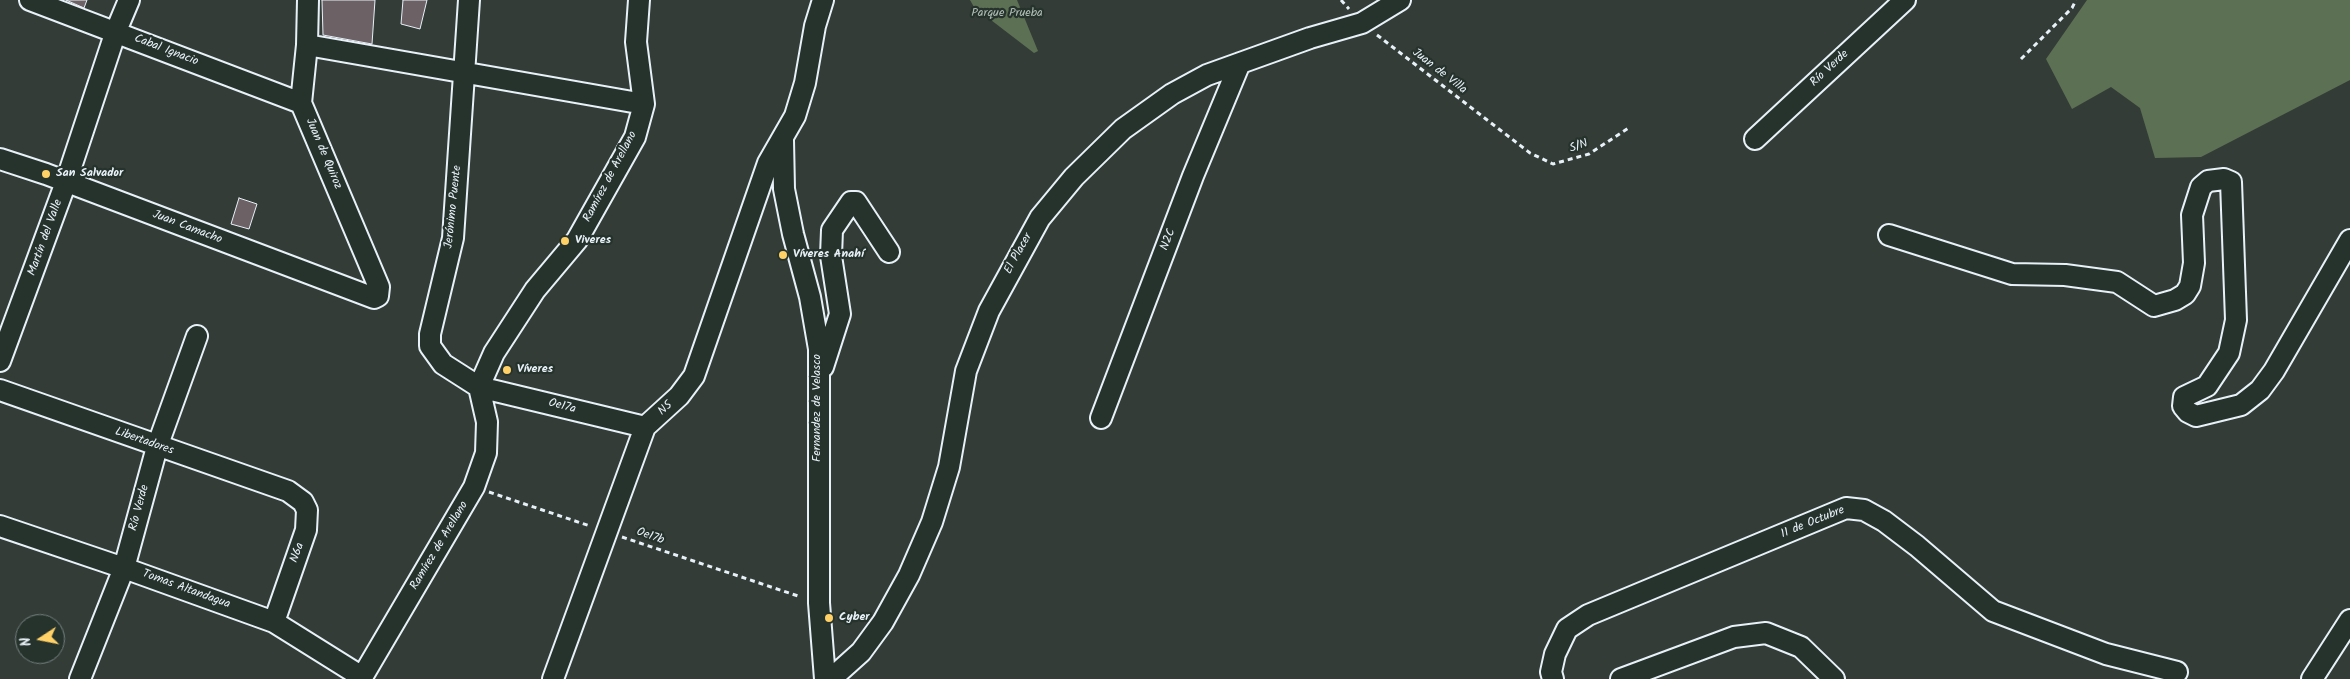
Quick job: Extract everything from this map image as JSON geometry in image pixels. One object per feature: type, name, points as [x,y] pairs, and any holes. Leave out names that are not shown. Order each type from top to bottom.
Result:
[{"type":"street","name":"Cabal Ignacio","points":[[30,0],[301,103]]},
{"type":"street","name":"Martín del Valle","points":[[0,361],[66,182],[116,32],[129,0]]},
{"type":"street","name":"Juan de Quiroz","points":[[308,0],[308,45],[301,103],[379,287],[378,296],[374,298]]},
{"type":"street","name":"Jerónimo Puente","points":[[469,0],[452,238],[430,334],[430,346],[443,364],[479,387]]},
{"type":"street","name":"Ramírez de Arellano","points":[[362,678],[474,487],[486,453],[487,422],[479,387],[494,353],[535,290],[582,231],[634,137],[644,104],[636,42],[639,0]]},
{"type":"street","name":"N5","points":[[553,679],[645,427],[679,396],[694,376],[768,163],[783,140],[795,116],[805,83],[815,26],[823,0]]},
{"type":"street","name":"El Placer","points":[[831,679],[861,652],[883,622],[909,575],[932,522],[949,467],[970,362],[989,311],[1040,218],[1074,177],[1123,129],[1172,94],[1207,75],[1310,38],[1362,23],[1400,0]]},
{"type":"street","name":"Río Verde","points":[[1755,139],[1905,0]]},
{"type":"street","points":[[308,45],[644,104]]},
{"type":"street","name":"N2C","points":[[1101,418],[1193,176],[1240,63]]},
{"type":"street","name":"Fernandez de Velasco","points":[[783,140],[784,188],[792,234],[810,297],[819,349],[819,603],[825,679]]},
{"type":"street","name":"Juan Camacho","points":[[0,159],[374,298]]},
{"type":"street","points":[[1889,235],[2012,274],[2065,275],[2117,282],[2154,306],[2175,300],[2185,294],[2190,286],[2194,263],[2192,214],[2201,187],[2208,181],[2224,179],[2231,182],[2236,320],[2229,354],[2207,386],[2184,396],[2183,406],[2188,412],[2196,416],[2241,405],[2260,390],[2274,371],[2350,240]]},
{"type":"street","points":[[818,381],[840,314],[831,256],[832,230],[851,202],[856,202],[889,252]]},
{"type":"street","name":"Río Verde","points":[[80,679],[124,568],[157,447],[197,336]]},
{"type":"street","name":"Oe17a","points":[[479,387],[645,427]]},
{"type":"street","name":"Libertadores","points":[[0,390],[157,447],[288,491]]},
{"type":"street","name":"N6a","points":[[274,622],[306,530],[308,510],[303,502],[288,491]]},
{"type":"street","name":"11 de Octubre","points":[[1553,679],[1551,672],[1555,654],[1567,629],[1588,615],[1846,508],[1864,510],[1884,521],[1917,546],[1993,611],[2106,654],[2177,672]]},
{"type":"street","name":"Tomas Altandagua","points":[[0,526],[274,622],[362,678]]},
{"type":"street","points":[[2312,679],[2350,620]]},
{"type":"street","points":[[1621,679],[1734,636],[1766,632],[1801,647],[1834,679]]},
{"type":"path","name":"Juan de Villa","points":[[1341,0],[1362,23],[1530,153]]},
{"type":"path","points":[[2021,59],[2072,8],[2076,0]]},
{"type":"path","name":"S/N","points":[[1530,153],[1553,164],[1589,154],[1630,127]]},
{"type":"path","name":"Oe17b","points":[[474,487],[819,603]]},
{"type":"green space","name":"Parque Prueba","points":[[970,0],[1017,0],[1038,51],[1034,53],[974,7]]},
{"type":"green space","points":[[2087,0],[2350,0],[2350,80],[2201,157],[2155,158],[2140,108],[2111,87],[2072,109],[2046,59]]},
{"type":"building","points":[[66,0],[87,0],[84,8]]},
{"type":"building","points":[[322,0],[375,0],[372,44],[323,35]]},
{"type":"building","points":[[403,0],[427,0],[420,29],[401,24]]},
{"type":"building","points":[[239,198],[257,204],[249,229],[231,224]]},
{"type":"place","name":"San Salvador","points":[[46,174]]},
{"type":"place","name":"Viveres","points":[[565,241]]},
{"type":"place","name":"Víveres Anahí","points":[[783,255]]},
{"type":"place","name":"Víveres","points":[[507,370]]},
{"type":"place","name":"Cyber","points":[[829,618]]}]
